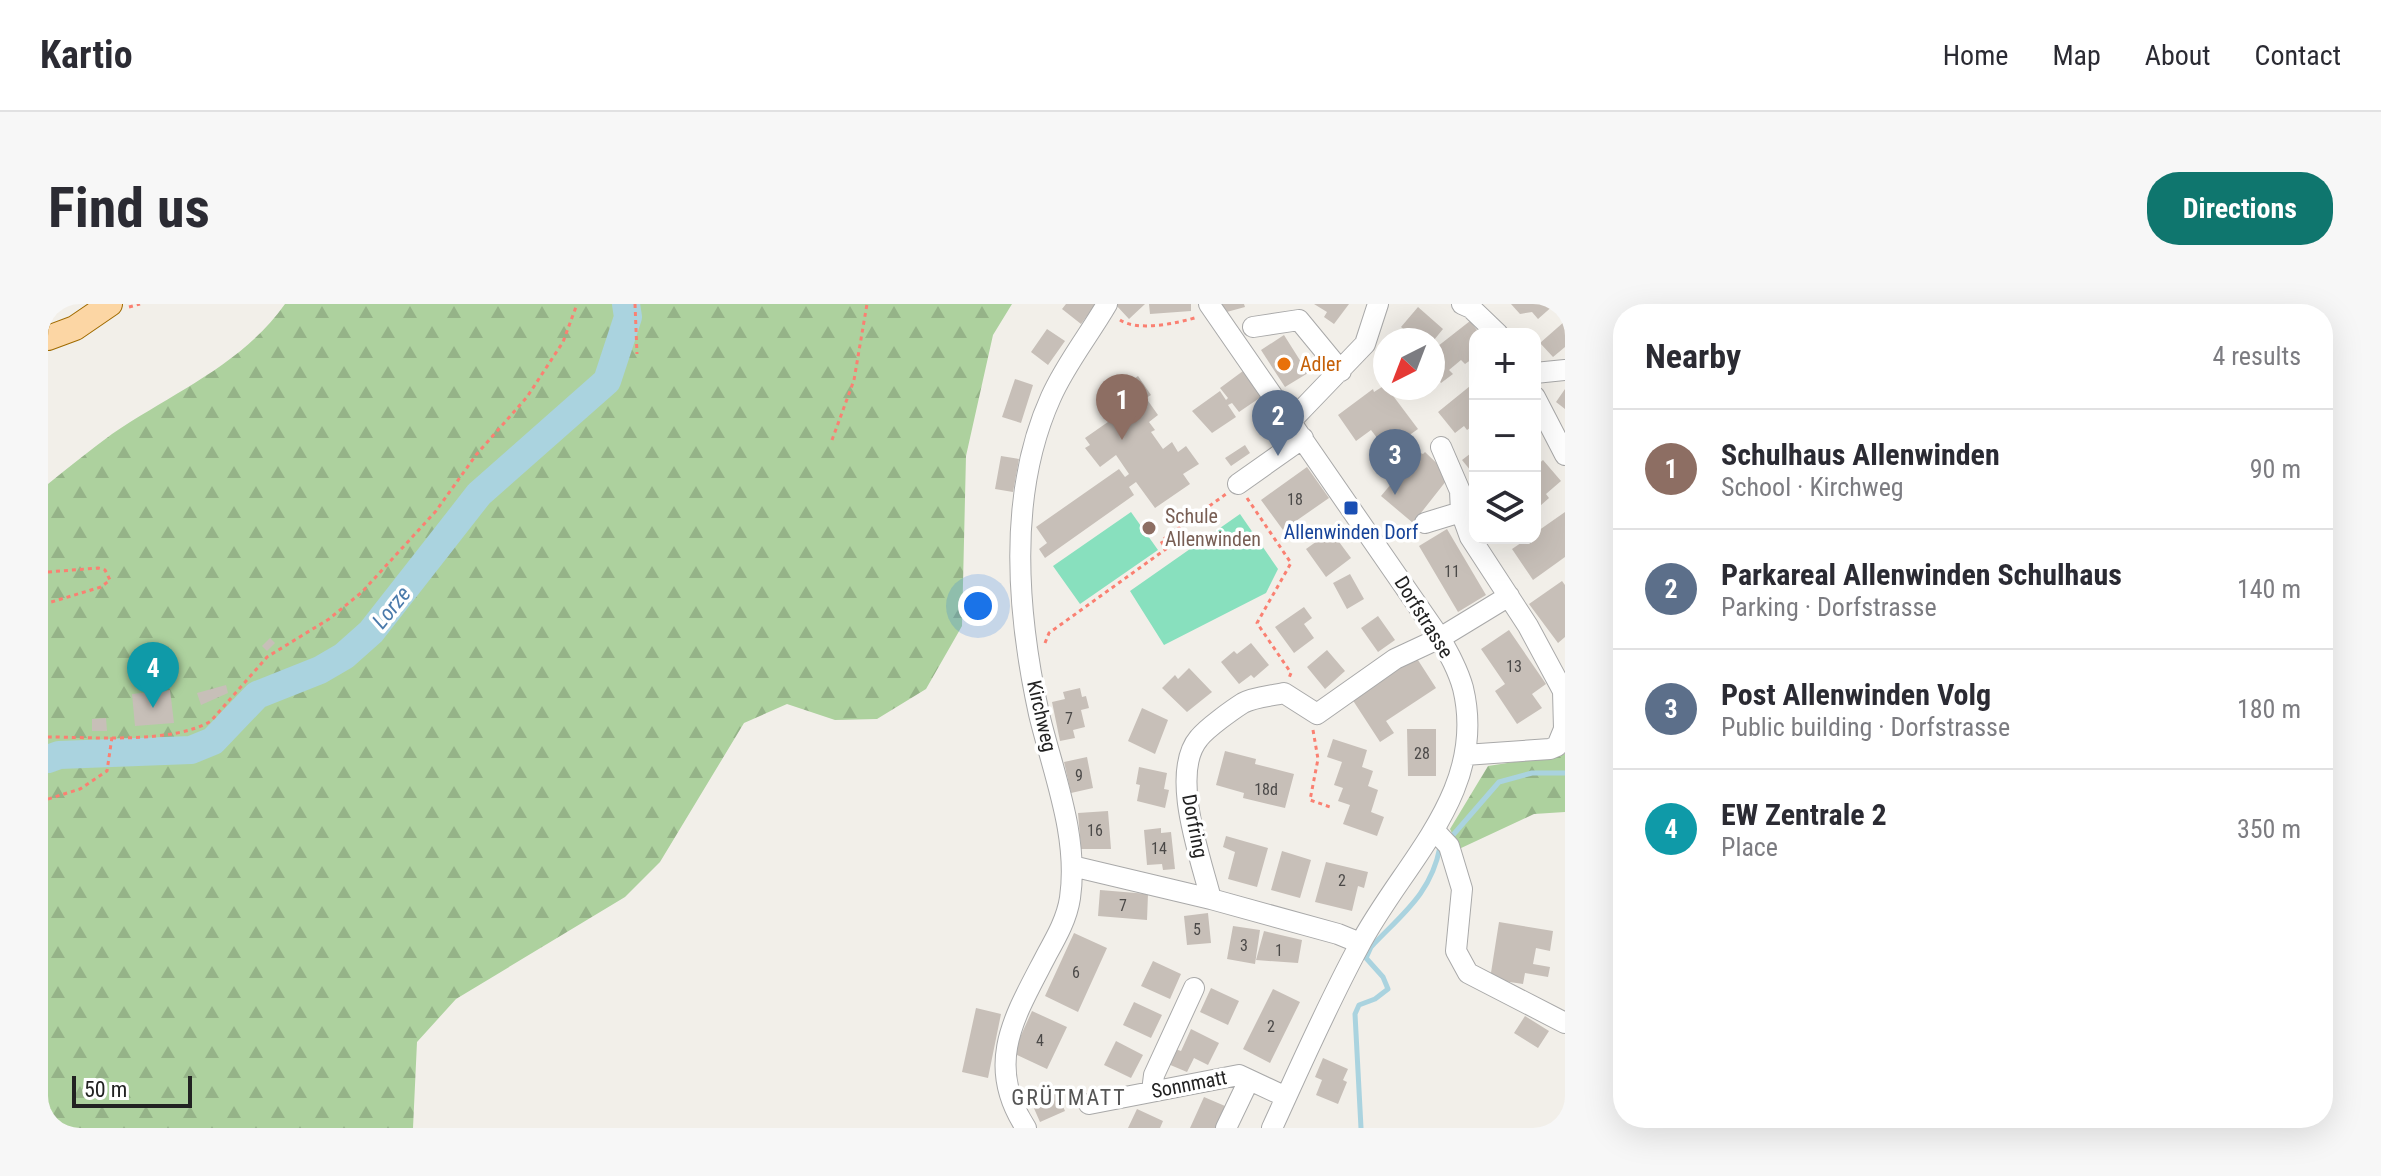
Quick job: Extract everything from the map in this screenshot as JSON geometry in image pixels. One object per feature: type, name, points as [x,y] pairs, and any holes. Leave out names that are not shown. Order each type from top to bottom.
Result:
[{"type":"main road","points":[[48,338],[75,328],[110,304]]},
{"type":"street","points":[[1238,484],[1297,430],[1365,344],[1378,304]]},
{"type":"street","points":[[1462,304],[1471,308],[1492,328]]},
{"type":"street","name":"Kirchweg","points":[[1026,1128],[1013,1109],[1004,1077],[1008,1044],[1018,1010],[1063,925],[1070,899],[1072,866],[1062,800],[1039,714],[1024,634],[1021,560],[1023,493],[1049,400],[1106,306]]},
{"type":"street","name":"Dorfstrasse","points":[[1211,308],[1440,638],[1462,685],[1467,710],[1468,741],[1450,802],[1360,943],[1272,1128]]},
{"type":"street","points":[[1253,327],[1282,313],[1299,320],[1341,371]]},
{"type":"street","points":[[1541,372],[1565,370]]},
{"type":"street","points":[[1537,400],[1565,455]]},
{"type":"street","points":[[1441,447],[1460,491],[1461,512],[1470,537],[1509,596],[1563,691],[1564,729],[1557,746],[1465,755]]},
{"type":"street","points":[[1425,523],[1461,512]]},
{"type":"street","points":[[1284,693],[1317,714],[1395,659],[1440,638],[1509,596]]},
{"type":"street","name":"Dorfring","points":[[1211,899],[1189,813],[1186,782],[1191,754],[1198,738],[1244,702],[1284,693]]},
{"type":"street","points":[[1434,830],[1449,846],[1462,889],[1456,951],[1468,973],[1565,1023]]},
{"type":"street","points":[[1072,866],[1211,899],[1338,934],[1360,943]]},
{"type":"street","points":[[1152,1091],[1154,1075],[1194,988]]},
{"type":"street","name":"Sonnmatt","points":[[1089,1104],[1239,1075],[1286,1097]]},
{"type":"street","points":[[1226,1128],[1249,1080]]},
{"type":"path","points":[[48,737],[111,740],[155,736],[203,726],[220,714],[267,657],[346,607],[436,511],[476,455],[527,397],[563,342],[577,304]]},
{"type":"path","points":[[635,304],[637,354]]},
{"type":"path","points":[[832,440],[854,380],[867,304]]},
{"type":"path","points":[[1106,306],[1125,323],[1141,326],[1189,320],[1211,308]]},
{"type":"path","points":[[1043,647],[1049,633],[1166,549],[1161,541],[1238,484],[1291,563],[1257,623],[1291,673],[1284,693]]},
{"type":"path","points":[[48,572],[98,568],[105,570],[110,580],[101,587],[48,603]]},
{"type":"path","points":[[1317,714],[1312,734],[1318,759],[1310,800],[1333,808]]},
{"type":"path","points":[[48,799],[89,784],[107,771],[111,740]]},
{"type":"green space","points":[[285,304],[1012,304],[993,335],[966,456],[962,626],[926,689],[877,719],[835,720],[787,704],[744,723],[660,862],[625,897],[456,999],[417,1042],[413,1128],[48,1128],[48,484],[112,434],[227,361],[268,325]]},
{"type":"green space","points":[[1131,512],[1158,550],[1080,604],[1053,566]]},
{"type":"green space","points":[[1240,514],[1278,569],[1266,593],[1164,645],[1130,591]]},
{"type":"green space","points":[[1565,754],[1565,812],[1534,814],[1459,849],[1450,829],[1488,766]]},
{"type":"building","points":[[1066,304],[1096,304],[1081,324],[1062,309]]},
{"type":"building","points":[[1115,304],[1145,304],[1129,319]]},
{"type":"building","points":[[1149,304],[1191,304],[1191,311],[1150,314]]},
{"type":"building","points":[[1220,304],[1244,304],[1245,307],[1223,313]]},
{"type":"building","points":[[1314,304],[1349,304],[1334,324],[1324,317],[1327,312]]},
{"type":"building","points":[[1511,304],[1555,304],[1538,319],[1532,312],[1520,314]]},
{"type":"building","points":[[1418,307],[1442,328],[1402,328]]},
{"type":"building","points":[[1470,321],[1475,328],[1469,328],[1469,361],[1465,364],[1461,360],[1449,370],[1453,374],[1445,380],[1445,341]]},
{"type":"building","points":[[1565,321],[1565,347],[1553,357],[1541,342]]},
{"type":"building","points":[[1047,329],[1065,341],[1048,365],[1031,352]]},
{"type":"building","points":[[1284,335],[1308,373],[1285,387],[1261,350]]},
{"type":"building","points":[[1243,371],[1261,397],[1239,412],[1232,403],[1228,405],[1236,417],[1212,433],[1192,411],[1220,391],[1226,400],[1228,398],[1220,388]]},
{"type":"building","points":[[1138,376],[1151,395],[1146,398],[1158,415],[1149,422],[1155,430],[1151,432],[1163,449],[1172,442],[1178,452],[1186,446],[1199,464],[1183,474],[1190,484],[1155,508],[1136,482],[1129,487],[1134,495],[1045,558],[1039,549],[1047,543],[1036,527],[1119,469],[1125,477],[1129,474],[1116,455],[1100,467],[1085,448],[1090,445],[1085,438],[1128,408],[1116,392]]},
{"type":"building","points":[[1015,379],[1033,385],[1021,423],[1002,417]]},
{"type":"building","points":[[1469,387],[1469,428],[1464,426],[1455,433],[1438,412]]},
{"type":"building","points":[[1373,389],[1373,400],[1396,400],[1418,429],[1387,451],[1371,430],[1356,441],[1338,415]]},
{"type":"building","points":[[1565,389],[1565,409],[1556,402]]},
{"type":"building","points":[[1245,445],[1250,453],[1231,466],[1225,458]]},
{"type":"building","points":[[1418,452],[1425,452],[1450,476],[1413,523],[1381,496]]},
{"type":"building","points":[[1469,455],[1469,469],[1462,460]]},
{"type":"building","points":[[1001,456],[1019,459],[1013,492],[995,489]]},
{"type":"building","points":[[1543,460],[1561,481],[1546,494],[1549,498],[1541,505],[1541,472]]},
{"type":"building","points":[[1307,467],[1329,498],[1283,530],[1261,500]]},
{"type":"building","points":[[1565,512],[1565,557],[1533,580],[1512,549],[1519,544],[1541,544],[1541,529]]},
{"type":"building","points":[[1447,529],[1486,595],[1458,612],[1419,546]]},
{"type":"building","points":[[1331,531],[1351,558],[1326,577],[1306,549]]},
{"type":"building","points":[[1350,574],[1364,599],[1347,609],[1333,583]]},
{"type":"building","points":[[1562,581],[1565,585],[1565,637],[1558,643],[1529,604]]},
{"type":"building","points":[[1304,607],[1312,618],[1304,624],[1314,638],[1294,653],[1275,627]]},
{"type":"building","points":[[1378,616],[1395,640],[1378,652],[1361,628]]},
{"type":"building","points":[[1509,630],[1546,684],[1532,694],[1542,708],[1517,724],[1495,691],[1505,684],[1481,649]]},
{"type":"building","points":[[270,638],[275,643],[267,651],[262,646]]},
{"type":"building","points":[[1251,643],[1269,665],[1254,678],[1251,675],[1239,684],[1221,662]]},
{"type":"building","points":[[1327,650],[1345,671],[1325,689],[1307,667]]},
{"type":"building","points":[[1416,657],[1436,688],[1386,721],[1394,733],[1380,742],[1352,699]]},
{"type":"building","points":[[1189,668],[1212,692],[1187,712],[1162,688],[1175,675],[1178,679]]},
{"type":"building","points":[[226,685],[228,693],[201,705],[197,693]]},
{"type":"building","points":[[1080,688],[1089,708],[1081,710],[1085,727],[1073,730],[1075,738],[1060,741],[1052,702],[1065,699],[1063,692]]},
{"type":"building","points":[[170,690],[174,723],[135,726],[132,694]]},
{"type":"building","points":[[1142,708],[1168,720],[1155,754],[1128,741]]},
{"type":"building","points":[[106,718],[107,731],[92,731],[92,719]]},
{"type":"building","points":[[1407,729],[1436,729],[1436,776],[1408,776]]},
{"type":"building","points":[[1333,739],[1367,750],[1362,767],[1373,771],[1368,786],[1378,790],[1371,812],[1384,817],[1377,836],[1343,824],[1350,805],[1338,801],[1343,788],[1334,785],[1342,762],[1327,757]]},
{"type":"building","points":[[1225,751],[1256,759],[1255,764],[1294,774],[1285,808],[1243,798],[1244,793],[1216,785]]},
{"type":"building","points":[[1087,757],[1093,788],[1071,793],[1064,762]]},
{"type":"building","points":[[1139,767],[1167,773],[1164,789],[1169,790],[1165,808],[1137,801]]},
{"type":"building","points":[[1108,811],[1111,849],[1081,849],[1078,813]]},
{"type":"building","points":[[1161,828],[1161,833],[1171,832],[1175,869],[1163,870],[1162,864],[1147,865],[1144,830]]},
{"type":"building","points":[[1226,836],[1268,848],[1257,887],[1228,879],[1235,852],[1223,847]]},
{"type":"building","points":[[1282,851],[1311,860],[1300,898],[1271,890]]},
{"type":"building","points":[[1326,862],[1368,872],[1364,888],[1358,886],[1352,911],[1315,902]]},
{"type":"building","points":[[1100,890],[1148,894],[1147,920],[1098,916]]},
{"type":"building","points":[[1208,913],[1211,943],[1187,945],[1184,916]]},
{"type":"building","points":[[1499,922],[1553,931],[1550,951],[1536,948],[1533,964],[1550,967],[1548,977],[1525,973],[1523,984],[1490,979]]},
{"type":"building","points":[[1233,926],[1260,930],[1255,964],[1227,959]]},
{"type":"building","points":[[1264,931],[1302,940],[1298,963],[1256,960]]},
{"type":"building","points":[[1074,933],[1107,948],[1078,1012],[1045,996]]},
{"type":"building","points":[[1153,961],[1181,974],[1170,999],[1141,986]]},
{"type":"building","points":[[1211,988],[1239,1001],[1228,1025],[1200,1012]]},
{"type":"building","points":[[1273,989],[1300,1002],[1270,1063],[1243,1049]]},
{"type":"building","points":[[1134,1002],[1162,1015],[1151,1038],[1123,1025]]},
{"type":"building","points":[[976,1008],[1001,1014],[988,1078],[962,1072]]},
{"type":"building","points":[[1032,1011],[1067,1027],[1047,1069],[1013,1053]]},
{"type":"building","points":[[1525,1016],[1549,1031],[1538,1048],[1514,1033]]},
{"type":"building","points":[[1191,1029],[1219,1043],[1208,1065],[1194,1058],[1187,1072],[1168,1064],[1175,1049],[1181,1051]]},
{"type":"building","points":[[1116,1041],[1143,1055],[1131,1078],[1104,1065]]},
{"type":"building","points":[[1323,1058],[1348,1069],[1343,1080],[1347,1082],[1338,1104],[1316,1095],[1322,1080],[1315,1077]]},
{"type":"building","points":[[1054,1086],[1065,1111],[1040,1122],[1029,1097]]},
{"type":"building","points":[[1204,1097],[1225,1106],[1216,1128],[1190,1128]]},
{"type":"building","points":[[1137,1109],[1163,1121],[1160,1128],[1128,1128]]},
{"type":"waterway","name":"Lorze","points":[[48,759],[59,755],[191,750],[213,741],[257,695],[320,670],[344,656],[371,632],[479,494],[607,381],[628,317],[626,304]]},
{"type":"waterway","points":[[1453,835],[1499,782],[1532,773],[1565,773]]},
{"type":"waterway","points":[[1361,1128],[1355,1014],[1359,1005],[1375,999],[1388,989],[1383,977],[1366,958],[1371,947],[1422,891],[1430,878],[1440,847]]},
{"type":"place","name":"Adler","points":[[1284,364]]},
{"type":"place","name":"Schulhaus Allenwinden","points":[[1122,440]]},
{"type":"place","name":"Parkareal Allenwinden Schulhaus","points":[[1278,456]]},
{"type":"place","name":"Post Allenwinden Volg","points":[[1395,495]]},
{"type":"place","name":"Allenwinden Dorf","points":[[1351,508]]},
{"type":"place","name":"Schule Allenwinden","points":[[1149,528]]},
{"type":"place","name":"EW Zentrale 2","points":[[153,708]]},
{"type":"district","name":"GRÜTMATT","points":[[1069,1097]]}]
